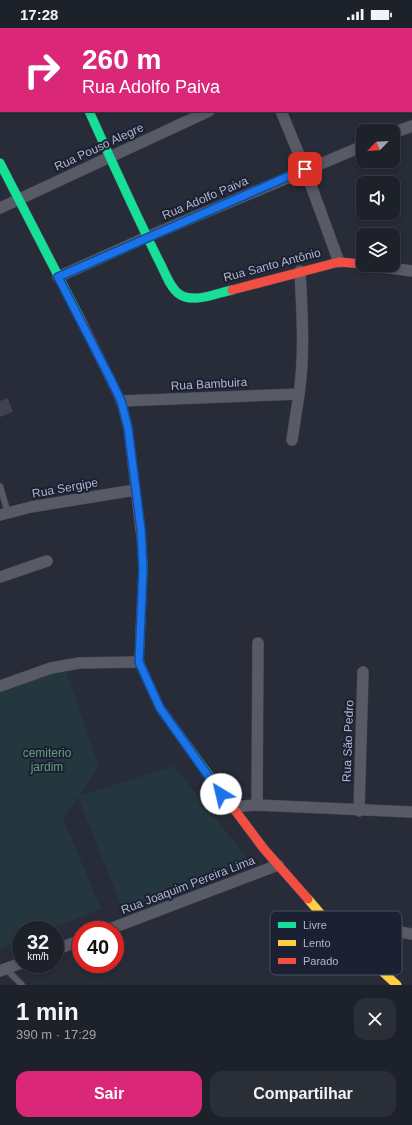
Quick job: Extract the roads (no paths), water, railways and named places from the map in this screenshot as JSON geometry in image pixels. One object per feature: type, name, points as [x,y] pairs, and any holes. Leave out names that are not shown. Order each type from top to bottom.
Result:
[{"type":"street","points":[[89,112],[147,237]]},
{"type":"street","name":"Rua Pouso Alegre","points":[[0,208],[207,112]]},
{"type":"street","points":[[281,112],[305,169],[340,262]]},
{"type":"street","points":[[400,130],[412,126]]},
{"type":"street","name":"Rua Adolfo Paiva","points":[[58,277],[305,169],[356,149]]},
{"type":"street","points":[[0,163],[93,343],[121,401],[128,428],[141,530],[143,569],[139,662],[160,708],[231,807],[318,911]]},
{"type":"street","name":"Rua Santo Antônio","points":[[147,237],[172,286],[178,294],[189,298],[203,297],[340,262],[356,263]]},
{"type":"street","points":[[400,269],[412,271]]},
{"type":"street","points":[[292,440],[302,371],[303,316],[300,271]]},
{"type":"street","name":"Rua Bambuira","points":[[121,401],[299,394]]},
{"type":"street","name":"Rua Sergipe","points":[[4,514],[57,502],[135,490]]},
{"type":"street","points":[[0,577],[47,561]]},
{"type":"street","points":[[257,805],[258,643]]},
{"type":"street","points":[[0,686],[51,668],[79,663],[139,662]]},
{"type":"street","name":"Rua São Pedro","points":[[359,811],[363,672]]},
{"type":"street","points":[[231,807],[257,805],[359,811],[412,812]]},
{"type":"street","name":"Rua Joaquim Pereira Lima","points":[[124,923],[278,864]]},
{"type":"street","points":[[402,932],[412,934]]},
{"type":"street","points":[[387,975],[398,985]]},
{"type":"lane","points":[[0,486],[4,514]]},
{"type":"lane","points":[[3,970],[22,985]]},
{"type":"park label","name":"cemiterio jardim","points":[[47,760]]}]
